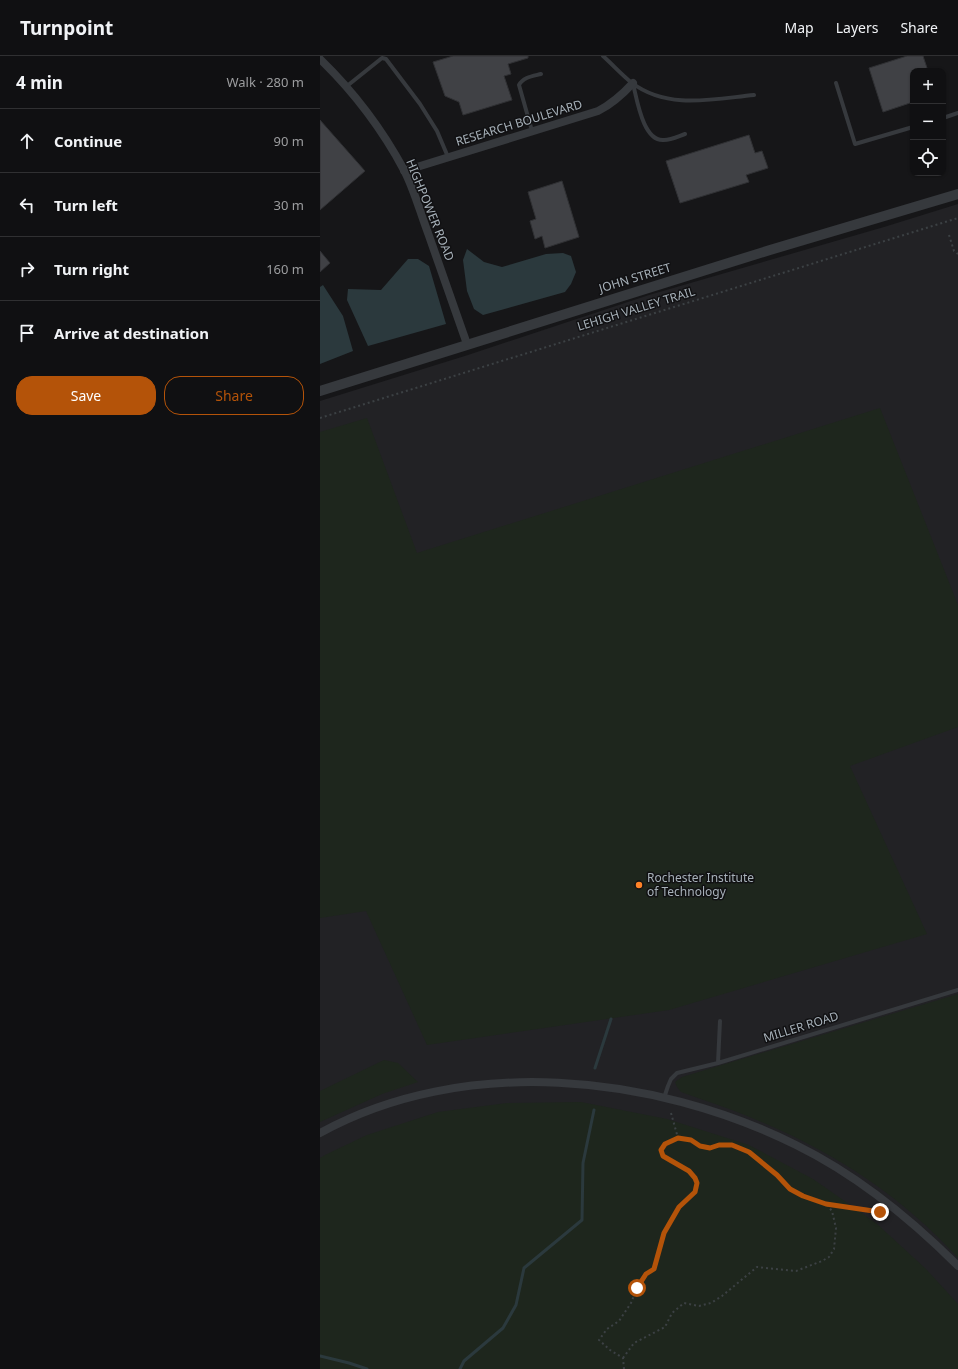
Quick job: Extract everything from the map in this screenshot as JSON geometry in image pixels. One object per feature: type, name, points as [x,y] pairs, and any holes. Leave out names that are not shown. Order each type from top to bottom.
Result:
[{"type":"street","name":"HIGHPOWER ROAD","points":[[320,59],[347,86],[379,130],[404,171],[419,208],[467,344]]},
{"type":"street","name":"RESEARCH BOULEVARD","points":[[404,171],[598,111],[609,106],[619,98],[633,83]]},
{"type":"street","name":"JOHN STREET","points":[[320,391],[770,250],[958,194]]},
{"type":"street","points":[[320,1133],[339,1123],[387,1104],[435,1091],[479,1085],[522,1082],[581,1085],[624,1090],[664,1098],[723,1115],[759,1128],[796,1145],[828,1163],[860,1182],[899,1212],[915,1225],[958,1266]]},
{"type":"lane","points":[[603,56],[633,83],[656,96],[682,101],[754,94]]},
{"type":"lane","points":[[347,86],[382,58],[386,59],[437,131],[448,157]]},
{"type":"lane","points":[[532,132],[519,85],[527,78],[541,74]]},
{"type":"lane","points":[[633,83],[642,118],[652,136],[663,141],[685,134]]},
{"type":"lane","points":[[836,83],[855,144],[910,128]]},
{"type":"lane","points":[[946,117],[958,113]]},
{"type":"lane","name":"MILLER ROAD","points":[[664,1098],[671,1079],[677,1073],[718,1063],[958,990]]},
{"type":"lane","points":[[718,1063],[720,1021]]},
{"type":"path","name":"LEHIGH VALLEY TRAIL","points":[[320,418],[958,218]]},
{"type":"path","points":[[948,235],[954,251],[958,254]]},
{"type":"path","points":[[672,1113],[678,1138]]},
{"type":"path","points":[[623,1358],[598,1340],[607,1329],[619,1321],[631,1304],[637,1288],[646,1274],[654,1269],[664,1233],[679,1207],[695,1192],[697,1183],[689,1171],[663,1156],[661,1150],[665,1144],[678,1138],[691,1140],[700,1146],[710,1148],[719,1145],[732,1145],[749,1152],[777,1175],[790,1189],[803,1196],[826,1204],[880,1212]]},
{"type":"path","points":[[624,1369],[623,1358],[634,1343],[665,1327],[672,1313],[684,1303],[698,1306],[711,1303],[722,1296],[757,1267],[796,1271],[822,1261],[829,1256],[834,1249],[836,1228],[832,1211],[826,1204]]},
{"type":"shaded area","name":"Rochester Institute of Technology","points":[[958,204],[958,1369],[320,1369],[320,401],[468,355],[649,295]]},
{"type":"shaded area","points":[[467,249],[484,262],[502,267],[546,254],[563,253],[571,256],[576,272],[571,284],[565,292],[483,315],[474,309],[467,291],[463,260]]},
{"type":"shaded area","points":[[408,259],[418,259],[429,266],[446,324],[368,346],[347,300],[348,289],[381,290]]},
{"type":"shaded area","points":[[323,285],[343,316],[353,351],[320,364],[320,287]]},
{"type":"shaded area","points":[[880,408],[958,605],[958,727],[850,766],[927,934],[669,1010],[427,1045],[366,911],[320,918],[320,432],[367,418],[417,553]]},
{"type":"shaded area","points":[[958,994],[958,1258],[916,1216],[868,1180],[843,1164],[818,1149],[764,1123],[681,1092],[675,1082],[682,1077]]},
{"type":"shaded area","points":[[384,1060],[398,1063],[418,1082],[382,1094],[320,1122],[320,1091]]},
{"type":"shaded area","points":[[581,1102],[667,1119],[749,1145],[813,1179],[876,1223],[926,1269],[958,1304],[958,1369],[320,1369],[320,1158],[367,1135],[438,1112],[507,1103]]},
{"type":"building","points":[[453,56],[528,56],[528,58],[508,64],[511,74],[504,76],[512,100],[463,115],[459,102],[445,96],[433,62]]},
{"type":"building","points":[[907,56],[923,56],[927,68],[910,68],[910,103],[883,112],[869,68]]},
{"type":"building","points":[[320,120],[365,171],[320,210]]},
{"type":"building","points":[[749,135],[755,153],[762,151],[768,168],[746,175],[749,182],[680,203],[666,161]]},
{"type":"building","points":[[562,181],[579,237],[545,248],[542,236],[535,239],[530,221],[536,219],[528,192]]},
{"type":"building","points":[[320,251],[330,263],[320,272]]},
{"type":"waterway","points":[[595,1068],[611,1019]]},
{"type":"waterway","points":[[460,1369],[464,1361],[503,1328],[516,1305],[524,1268],[582,1220],[583,1163],[594,1110]]},
{"type":"waterway","points":[[320,1356],[367,1369]]},
{"type":"place","name":"Rochester Institute of Technology","points":[[639,885]]},
{"type":"route","points":[[637,1288],[646,1274],[654,1269],[660,1252],[664,1233],[679,1207],[695,1192],[697,1183],[695,1178],[689,1171],[681,1168],[663,1156],[661,1150],[665,1144],[678,1138],[691,1140],[700,1146],[710,1148],[719,1145],[732,1145],[749,1152],[777,1175],[790,1189],[803,1196],[826,1204],[857,1210],[880,1212]]}]
